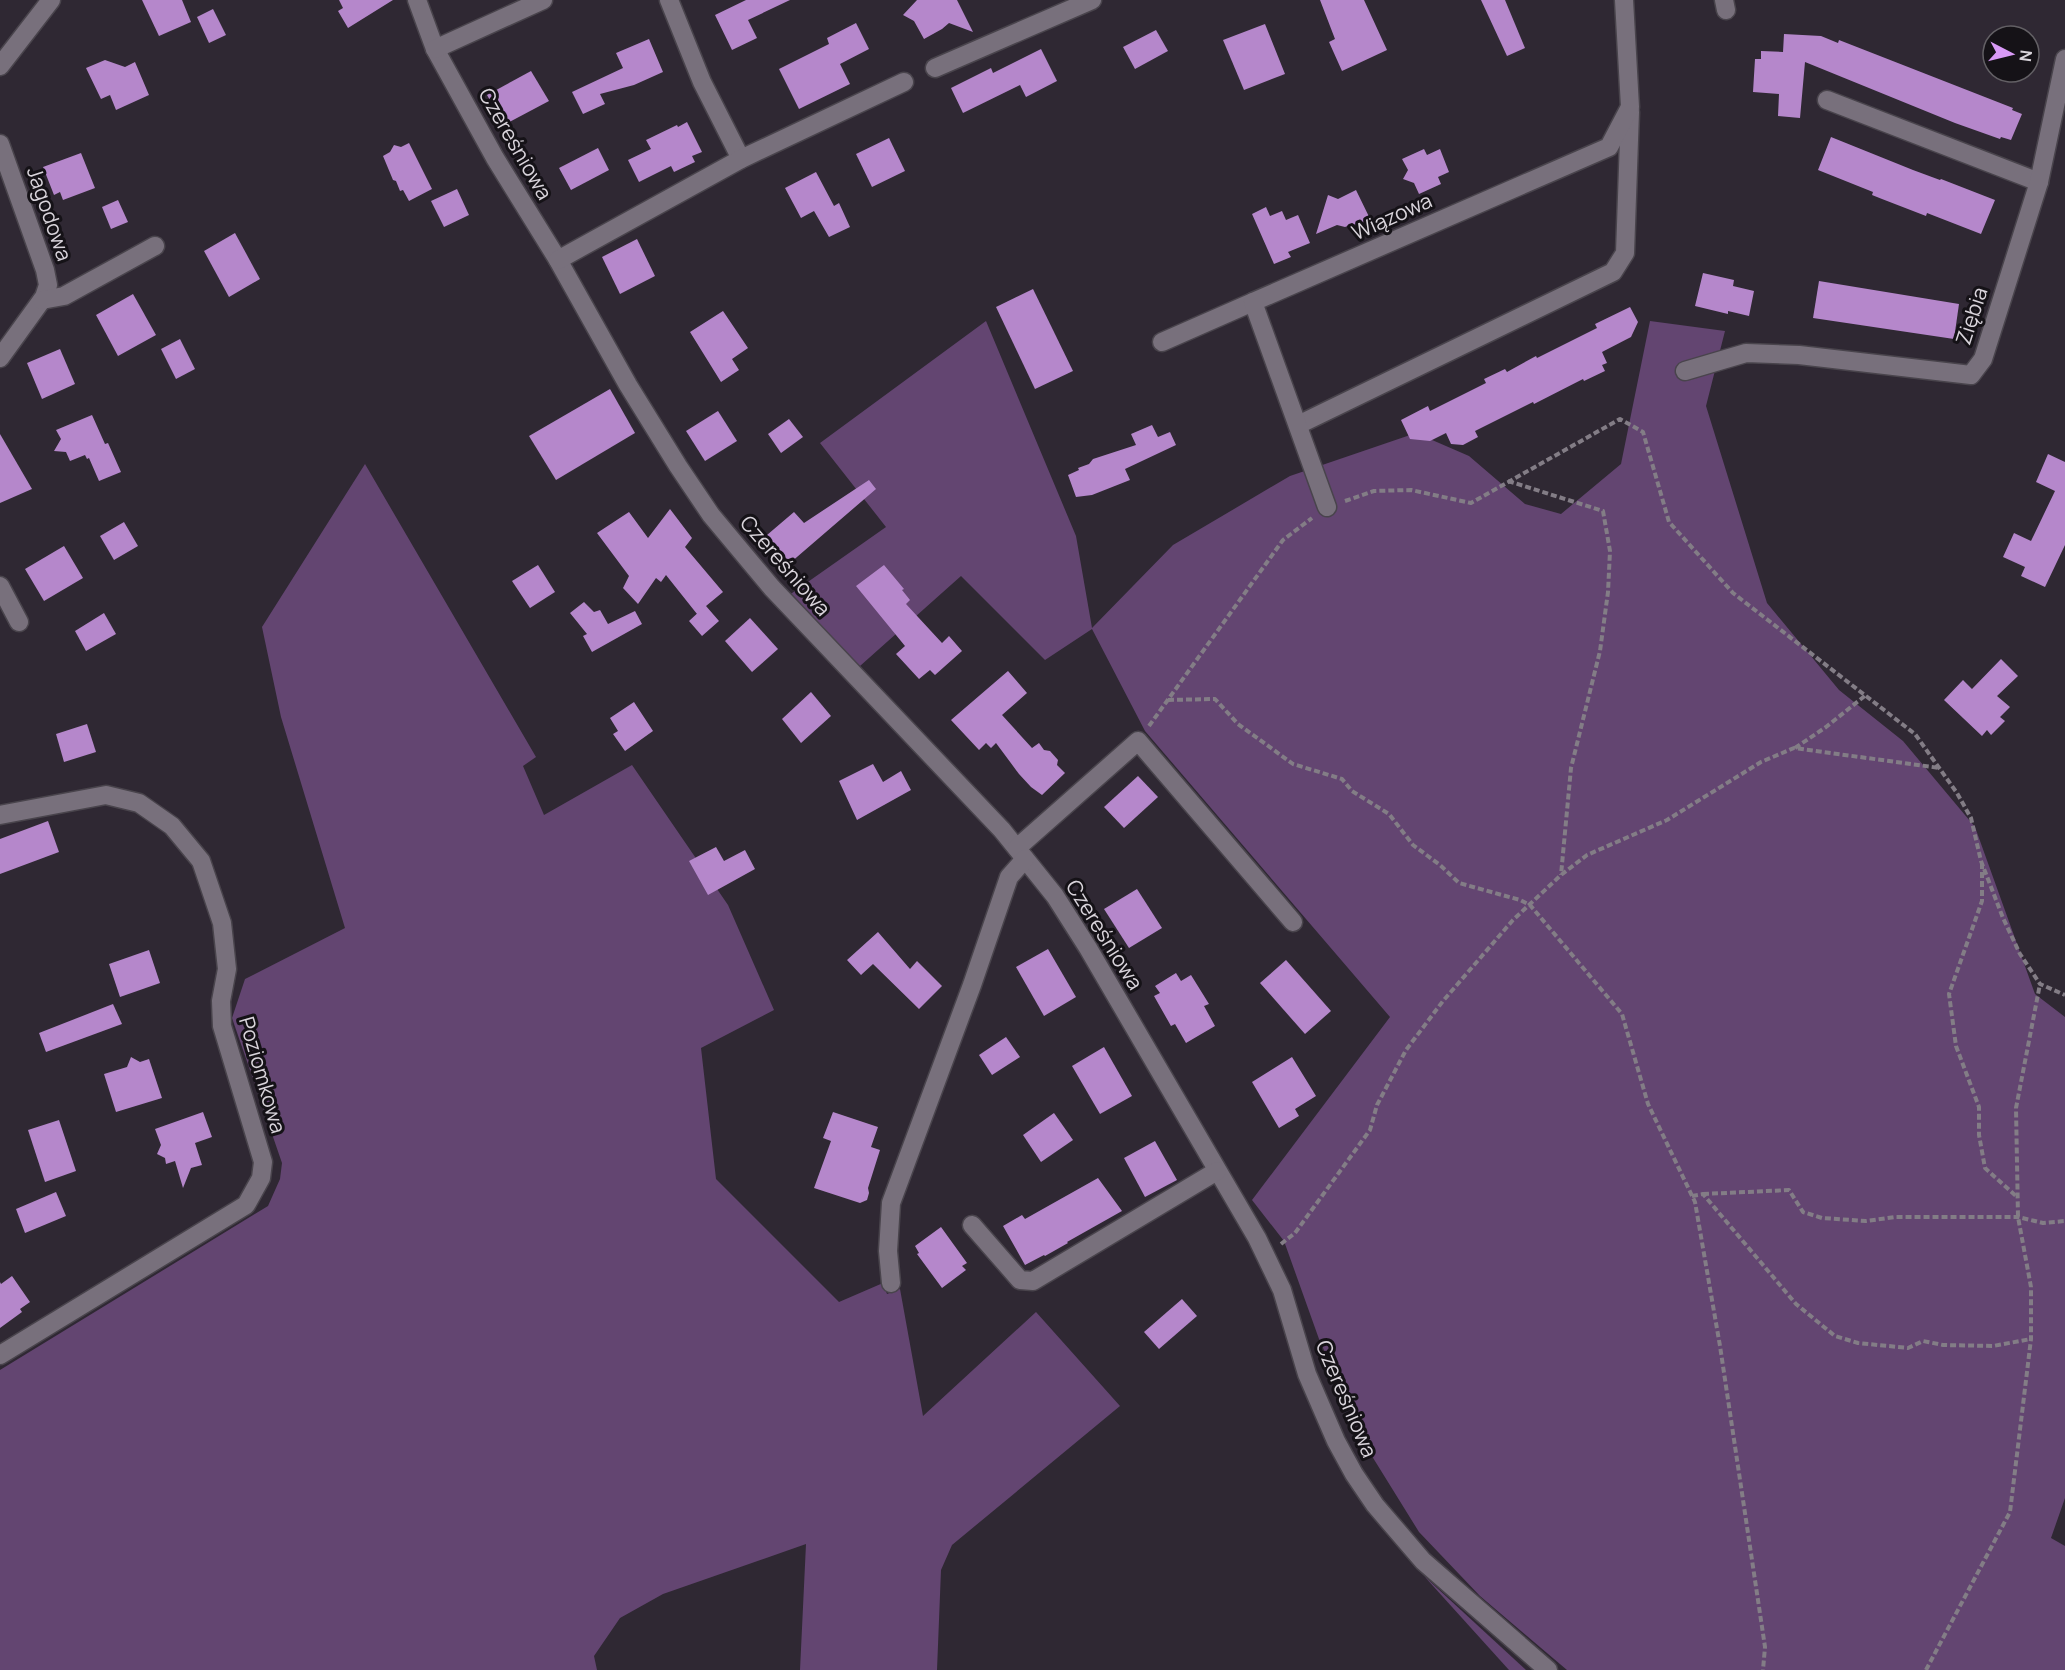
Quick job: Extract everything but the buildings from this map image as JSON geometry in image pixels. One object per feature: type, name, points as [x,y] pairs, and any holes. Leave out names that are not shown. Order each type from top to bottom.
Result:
[{"type":"street","points":[[2,59],[51,0]]},
{"type":"street","name":"Czereśniowa","points":[[417,0],[435,49],[495,158],[558,260],[627,385],[711,515],[772,588],[1002,830],[1055,896],[1088,948],[1257,1238],[1282,1290],[1307,1374],[1336,1440],[1354,1474],[1375,1505],[1423,1561],[1548,1670]]},
{"type":"street","points":[[435,49],[543,0]]},
{"type":"street","points":[[669,0],[702,82],[741,159]]},
{"type":"street","points":[[935,68],[1092,0]]},
{"type":"street","points":[[1298,426],[1613,272],[1625,253],[1630,107],[1624,0]]},
{"type":"street","name":"Ziębia","points":[[1685,371],[1746,353],[1799,355],[1971,375],[1983,359],[2039,182],[2065,59]]},
{"type":"street","points":[[558,260],[741,159],[904,82]]},
{"type":"street","points":[[1827,100],[2039,182]]},
{"type":"street","name":"Wiązowa","points":[[1162,342],[1609,147],[1630,107]]},
{"type":"street","name":"Jagodowa","points":[[0,144],[45,270],[48,285],[42,300],[0,358]]},
{"type":"street","points":[[42,300],[64,296],[155,246]]},
{"type":"street","points":[[1253,302],[1327,507]]},
{"type":"street","points":[[0,586],[19,622]]},
{"type":"street","points":[[891,1283],[888,1251],[891,1203],[972,985],[1009,877],[1021,853],[1138,741],[1293,922]]},
{"type":"street","name":"Poziomkowa","points":[[0,815],[105,795],[139,803],[172,826],[201,861],[222,922],[226,969],[221,1001],[222,1026],[263,1162],[261,1178],[246,1205],[0,1355]]},
{"type":"street","points":[[972,1225],[1020,1280],[1033,1281],[1217,1171]]},
{"type":"path","points":[[1138,741],[1283,540],[1327,507],[1374,490],[1411,490],[1471,503],[1620,419],[1643,432],[1669,522],[1733,593],[1915,734],[1941,768],[1971,818],[1982,861],[2002,918],[2020,954],[2040,984],[2065,995]]},
{"type":"path","points":[[1508,481],[1603,511],[1610,551],[1608,592],[1600,651],[1571,768],[1561,875]]},
{"type":"path","points":[[1266,1256],[1295,1233],[1370,1130],[1377,1104],[1406,1050],[1443,1001],[1513,920],[1561,875],[1587,855],[1667,820],[1761,762],[1794,748],[1826,727],[1866,695]]},
{"type":"path","points":[[1167,700],[1215,699],[1239,724],[1293,764],[1342,779],[1352,791],[1389,814],[1413,845],[1459,883],[1520,900],[1530,906],[1622,1014],[1648,1104],[1695,1202],[1720,1346],[1765,1647],[1763,1670]]},
{"type":"path","points":[[1794,748],[1941,768]]},
{"type":"path","points":[[1982,861],[1982,901],[1949,994],[1956,1046],[1979,1107],[1979,1135],[1984,1168],[2017,1198]]},
{"type":"path","points":[[1926,1670],[2010,1512],[2031,1339],[2031,1287],[2018,1217],[2016,1108],[2040,984]]},
{"type":"path","points":[[1692,1196],[1789,1190],[1803,1212],[1822,1218],[1866,1221],[1895,1217],[2018,1217],[2043,1223],[2065,1221]]},
{"type":"path","points":[[1703,1194],[1796,1304],[1835,1336],[1858,1343],[1908,1348],[1923,1341],[1942,1345],[1993,1346],[2031,1339]]},
{"type":"shaded area","points":[[986,321],[1076,536],[1092,628],[1173,545],[1290,476],[1416,433],[1469,456],[1525,504],[1561,514],[1621,464],[1650,321],[1725,331],[1706,406],[1767,603],[1839,690],[1903,741],[1975,827],[2035,994],[2065,1017],[2065,1498],[2051,1538],[2065,1546],[2065,1670],[1567,1670],[1480,1596],[1419,1532],[1370,1453],[1319,1339],[1284,1241],[1252,1200],[1390,1017],[1145,731],[1092,629],[1045,660],[961,576],[860,666],[785,598],[886,527],[820,443]]},
{"type":"shaded area","points":[[365,464],[536,757],[523,766],[544,815],[632,765],[728,905],[774,1010],[701,1048],[716,1179],[839,1302],[883,1283],[887,1294],[900,1289],[923,1416],[1036,1312],[1120,1406],[952,1545],[941,1570],[937,1670],[800,1670],[806,1544],[663,1594],[620,1618],[594,1656],[597,1670],[0,1670],[0,1370],[268,1206],[280,1179],[282,1163],[232,1018],[245,979],[345,928],[281,717],[262,627]]},
{"type":"shaded area","points":[[1424,1576],[1526,1670],[1509,1670]]}]
